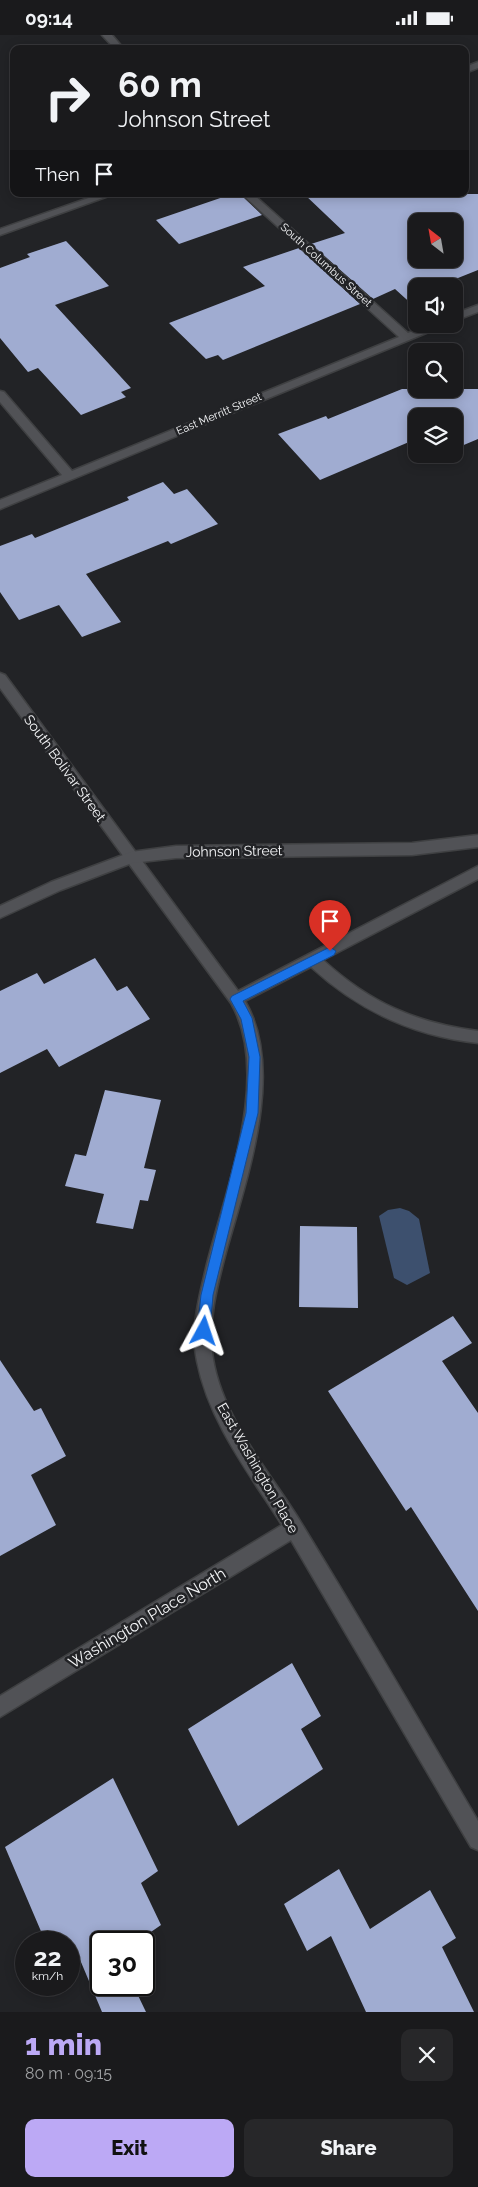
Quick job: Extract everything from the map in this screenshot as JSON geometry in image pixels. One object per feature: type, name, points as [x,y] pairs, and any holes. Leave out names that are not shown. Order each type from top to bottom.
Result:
[{"type":"street","points":[[107,35],[116,45]]},
{"type":"street","points":[[0,232],[100,197]]},
{"type":"street","name":"South Columbus Street","points":[[250,197],[406,337]]},
{"type":"street","points":[[463,314],[478,308]]},
{"type":"street","name":"East Merritt Street","points":[[0,505],[416,333]]},
{"type":"street","points":[[0,395],[70,476]]},
{"type":"street","name":"South Bolivar Street","points":[[0,678],[131,857]]},
{"type":"street","name":"Johnson Street","points":[[0,912],[71,879],[131,857],[176,852],[412,849],[478,841]]},
{"type":"street","points":[[131,857],[236,999],[314,960],[478,872]]},
{"type":"street","points":[[314,960],[348,991],[398,1020],[447,1034],[478,1037]]},
{"type":"street","name":"East Washington Place","points":[[236,999],[246,1018],[254,1057],[252,1113],[207,1295],[203,1342],[206,1362],[222,1409],[478,1840]]},
{"type":"street","name":"Washington Place North","points":[[0,1707],[293,1528]]},
{"type":"water","points":[[400,1208],[409,1211],[419,1219],[430,1273],[407,1285],[394,1278],[379,1216],[388,1210]]},
{"type":"building","points":[[469,194],[478,194],[478,270],[458,278],[408,278],[408,301],[395,289],[373,299],[311,244],[345,233],[307,197],[469,197]]},
{"type":"building","points":[[223,197],[243,197],[262,215],[179,244],[156,220]]},
{"type":"building","points":[[66,241],[109,286],[55,305],[131,388],[121,392],[126,397],[81,415],[38,368],[28,372],[0,338],[0,268],[30,257],[27,254]]},
{"type":"building","points":[[299,248],[360,304],[223,360],[218,355],[206,359],[169,323],[265,286],[243,267]]},
{"type":"building","points":[[402,389],[408,389],[408,398],[463,398],[463,389],[478,389],[478,439],[463,445],[463,408],[408,408],[408,442],[320,480],[278,434],[326,416],[328,419]]},
{"type":"building","points":[[163,482],[174,494],[187,489],[218,524],[171,544],[168,541],[86,574],[121,622],[82,637],[59,605],[19,620],[0,592],[0,546],[32,534],[35,538],[129,500],[127,497]]},
{"type":"building","points":[[95,958],[117,991],[127,986],[150,1019],[59,1067],[47,1049],[0,1073],[0,991],[37,973],[44,984]]},
{"type":"building","points":[[105,1090],[161,1100],[144,1168],[156,1170],[148,1201],[140,1200],[133,1229],[96,1223],[104,1194],[65,1186],[75,1154],[86,1156]]},
{"type":"building","points":[[300,1226],[357,1227],[358,1308],[299,1307]]},
{"type":"building","points":[[453,1316],[472,1343],[442,1361],[478,1413],[478,1611],[411,1507],[406,1511],[328,1391]]},
{"type":"building","points":[[0,1360],[34,1411],[41,1408],[66,1456],[31,1475],[56,1525],[0,1556]]},
{"type":"building","points":[[292,1663],[321,1716],[301,1729],[323,1769],[238,1826],[188,1729]]},
{"type":"building","points":[[113,1778],[158,1871],[141,1883],[161,1925],[152,1931],[90,1931],[90,1983],[80,1960],[80,1931],[41,1931],[5,1847]]},
{"type":"building","points":[[339,1869],[370,1929],[430,1890],[456,1938],[442,1947],[474,2012],[366,2012],[331,1936],[307,1951],[284,1904]]},
{"type":"building","points":[[95,1996],[138,1996],[146,2012],[102,2012]]},
{"type":"route","points":[[204,1331],[207,1295],[248,1136],[252,1113],[254,1057],[246,1018],[236,999],[330,951]]}]
